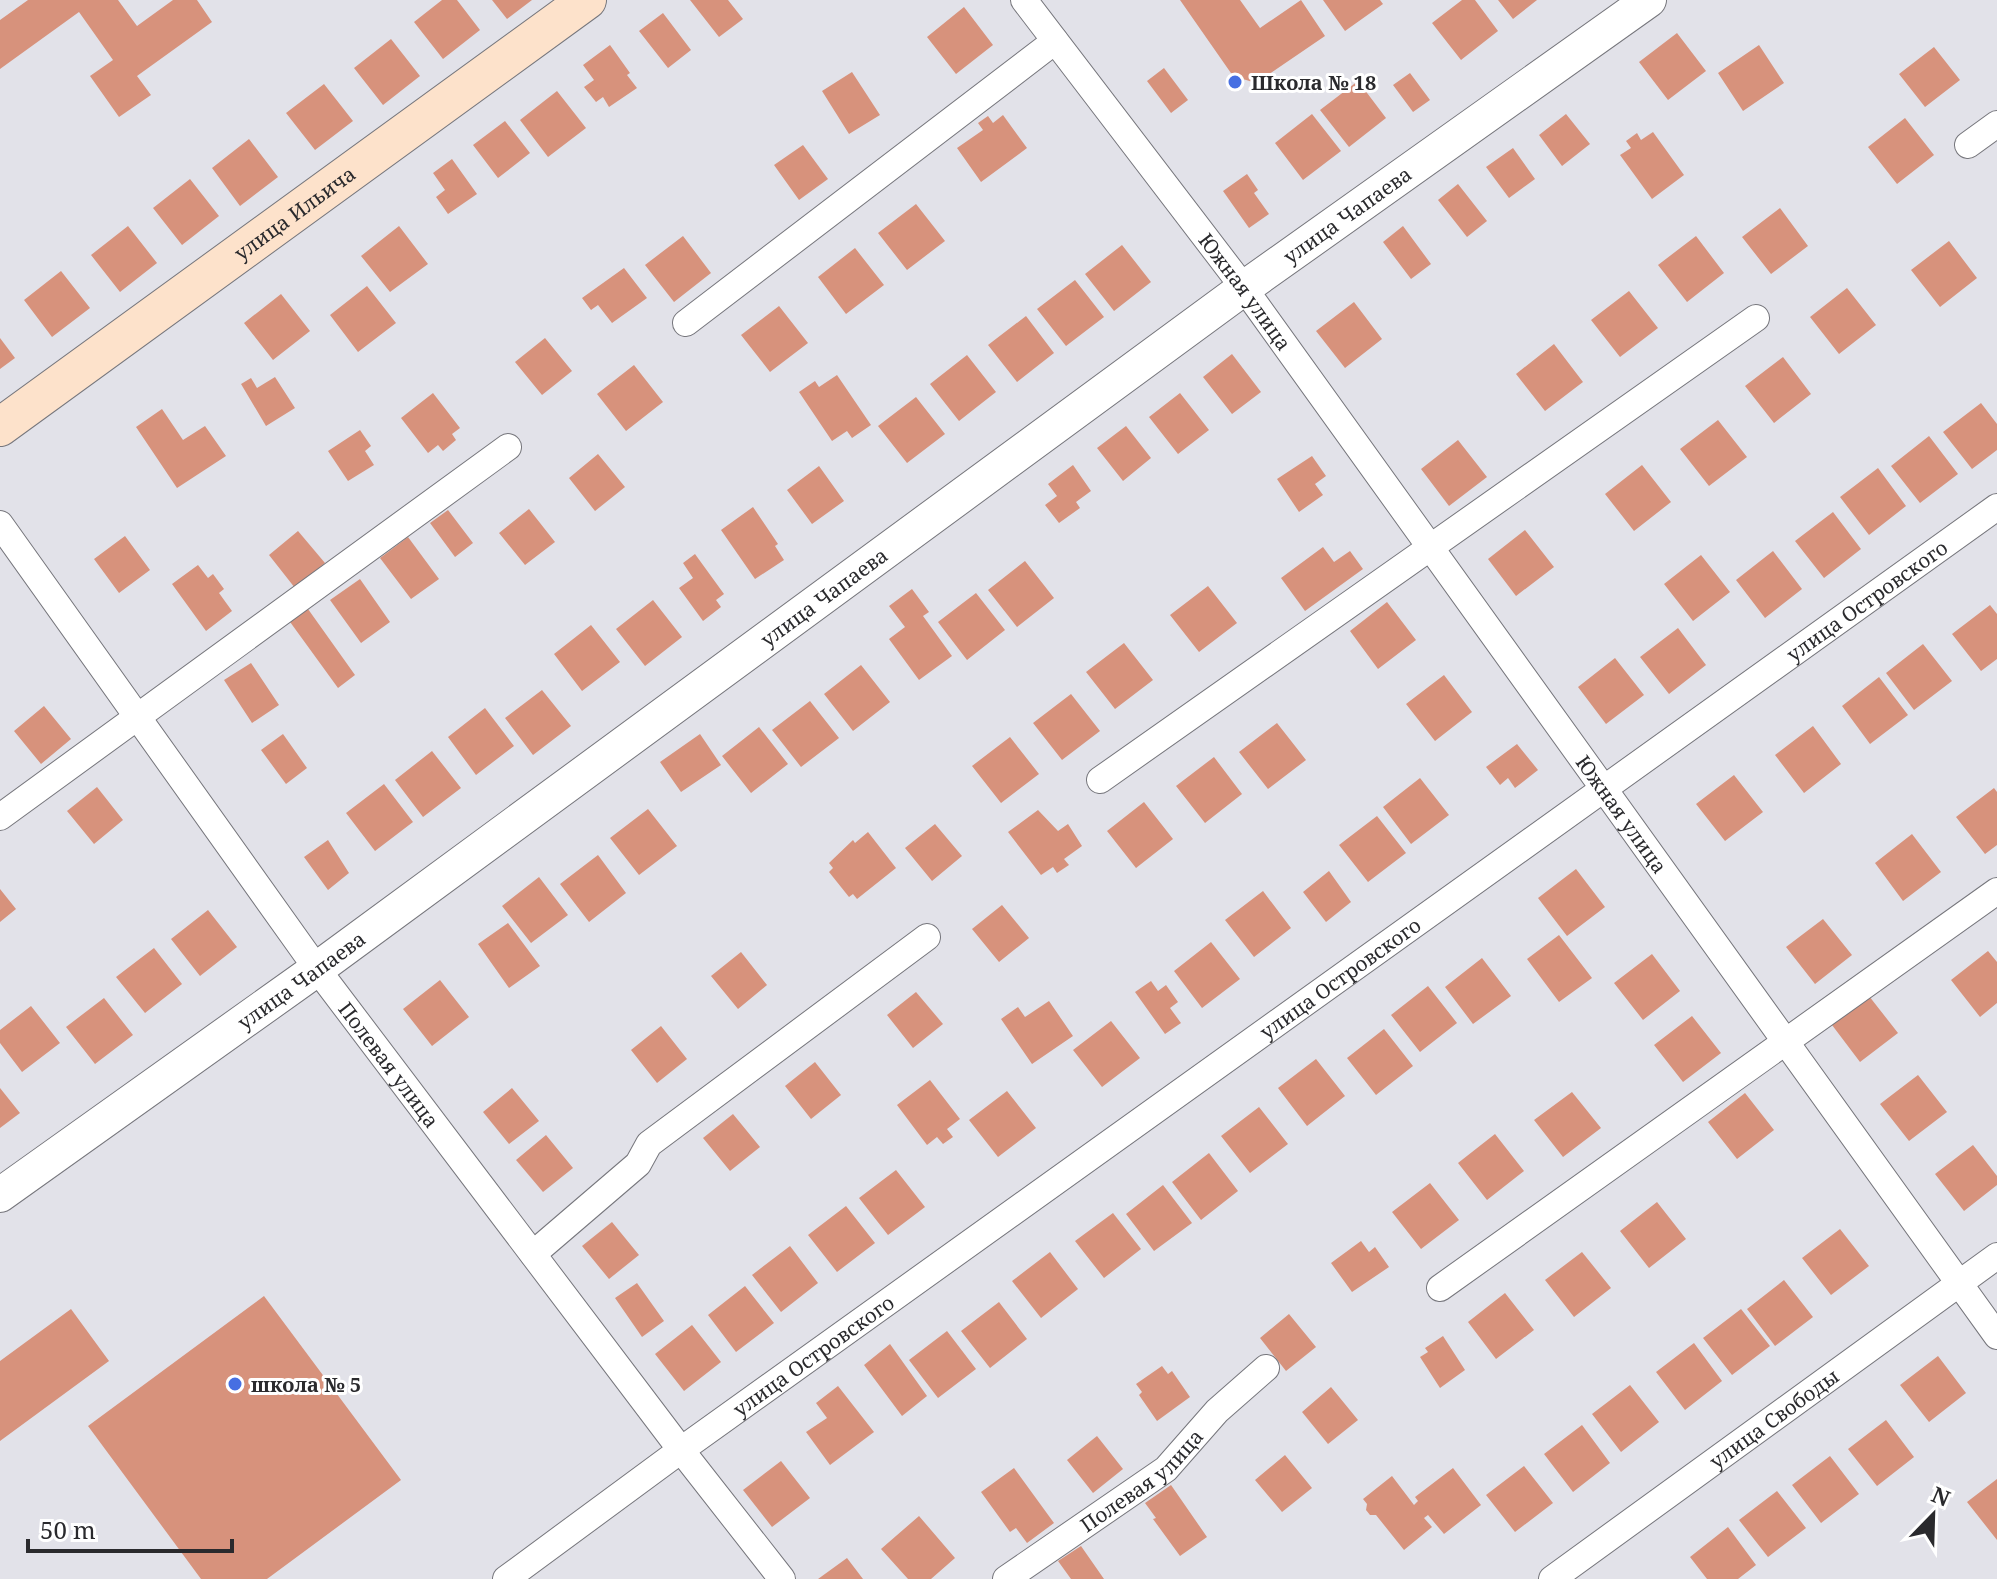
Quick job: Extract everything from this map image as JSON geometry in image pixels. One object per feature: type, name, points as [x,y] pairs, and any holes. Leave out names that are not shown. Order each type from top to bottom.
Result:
[{"type":"main road","name":"улица Ильича","points":[[0,427],[587,0]]},
{"type":"street","name":"Южная улица","points":[[1024,0],[1244,288],[1997,1336]]},
{"type":"street","name":"улица Чапаева","points":[[0,1195],[317,969],[1244,288],[1649,0]]},
{"type":"street","points":[[686,323],[1055,41]]},
{"type":"street","points":[[1968,145],[1997,124]]},
{"type":"street","points":[[1100,780],[1756,318]]},
{"type":"street","points":[[0,817],[508,447]]},
{"type":"street","name":"улица Островского","points":[[681,1450],[1997,507]]},
{"type":"street","name":"Полевая улица","points":[[0,524],[317,969],[782,1579]]},
{"type":"street","points":[[1440,1288],[1997,891]]},
{"type":"street","points":[[533,1254],[638,1164],[649,1144],[927,937]]},
{"type":"street","name":"улица Свободы","points":[[1552,1579],[1997,1256]]},
{"type":"street","name":"Полевая улица","points":[[1006,1579],[1166,1469],[1217,1411],[1266,1368]]},
{"type":"street","points":[[506,1579],[681,1450]]},
{"type":"building","points":[[28,0],[118,0],[137,26],[173,0],[197,0],[212,22],[137,76],[151,95],[119,117],[90,76],[113,60],[79,12],[0,69],[0,20]]},
{"type":"building","points":[[442,0],[457,0],[480,30],[443,59],[414,22]]},
{"type":"building","points":[[492,0],[532,0],[507,19]]},
{"type":"building","points":[[690,0],[728,0],[743,19],[719,37]]},
{"type":"building","points":[[1180,0],[1240,0],[1260,28],[1301,0],[1325,36],[1256,83],[1233,76]]},
{"type":"building","points":[[1323,0],[1380,0],[1383,4],[1345,31]]},
{"type":"building","points":[[1462,0],[1475,0],[1498,31],[1461,60],[1432,23]]},
{"type":"building","points":[[1498,0],[1537,0],[1513,19]]},
{"type":"building","points":[[964,7],[993,45],[956,74],[927,37]]},
{"type":"building","points":[[663,13],[691,50],[668,68],[639,31]]},
{"type":"building","points":[[1677,33],[1706,71],[1668,100],[1639,62]]},
{"type":"building","points":[[391,39],[420,76],[383,105],[354,68]]},
{"type":"building","points":[[610,45],[637,88],[609,107],[603,97],[596,102],[584,87],[594,80],[583,65]]},
{"type":"building","points":[[1759,45],[1784,83],[1743,111],[1718,73]]},
{"type":"building","points":[[1934,47],[1960,80],[1925,107],[1899,74]]},
{"type":"building","points":[[1164,68],[1188,100],[1171,113],[1147,81]]},
{"type":"building","points":[[852,72],[880,115],[849,134],[822,91]]},
{"type":"building","points":[[1410,73],[1430,100],[1413,112],[1393,85]]},
{"type":"building","points":[[1358,81],[1386,118],[1349,147],[1320,110]]},
{"type":"building","points":[[324,84],[353,121],[315,150],[286,113]]},
{"type":"building","points":[[557,91],[586,128],[548,157],[520,120]]},
{"type":"building","points":[[1312,114],[1341,151],[1303,180],[1275,143]]},
{"type":"building","points":[[1566,114],[1590,144],[1562,166],[1539,135]]},
{"type":"building","points":[[1003,115],[1027,148],[981,182],[957,148],[983,130],[978,123],[988,116],[993,123]]},
{"type":"building","points":[[1905,118],[1934,155],[1897,184],[1868,147]]},
{"type":"building","points":[[505,121],[530,153],[498,178],[473,145]]},
{"type":"building","points":[[1653,132],[1684,175],[1652,199],[1620,155],[1631,148],[1626,141],[1637,133],[1641,140]]},
{"type":"building","points":[[249,139],[278,177],[240,206],[212,168]]},
{"type":"building","points":[[803,145],[828,179],[799,200],[774,165]]},
{"type":"building","points":[[1513,148],[1535,179],[1509,198],[1486,167]]},
{"type":"building","points":[[452,159],[477,194],[448,214],[436,197],[445,190],[433,173]]},
{"type":"building","points":[[1247,174],[1258,190],[1254,193],[1269,214],[1249,228],[1223,191]]},
{"type":"building","points":[[190,179],[219,216],[182,245],[153,208]]},
{"type":"building","points":[[1458,184],[1487,221],[1467,237],[1438,200]]},
{"type":"building","points":[[916,204],[945,241],[907,270],[878,233]]},
{"type":"building","points":[[1780,208],[1808,246],[1771,274],[1742,237]]},
{"type":"building","points":[[128,226],[157,263],[120,292],[91,255]]},
{"type":"building","points":[[399,226],[428,264],[390,292],[361,256]]},
{"type":"building","points":[[1403,226],[1431,264],[1411,279],[1383,242]]},
{"type":"building","points":[[683,236],[711,273],[674,302],[645,265]]},
{"type":"building","points":[[1696,236],[1724,273],[1687,302],[1658,265]]},
{"type":"building","points":[[1949,241],[1977,278],[1940,307],[1911,270]]},
{"type":"building","points":[[1122,245],[1151,282],[1114,311],[1085,274]]},
{"type":"building","points":[[855,248],[884,285],[846,314],[818,277]]},
{"type":"building","points":[[624,268],[647,298],[612,323],[598,305],[591,310],[582,298]]},
{"type":"building","points":[[61,271],[90,308],[52,337],[24,300]]},
{"type":"building","points":[[1075,280],[1104,317],[1066,346],[1037,309]]},
{"type":"building","points":[[367,286],[396,323],[358,352],[330,315]]},
{"type":"building","points":[[1847,288],[1876,325],[1839,354],[1810,317]]},
{"type":"building","points":[[1629,291],[1658,328],[1620,357],[1591,320]]},
{"type":"building","points":[[281,294],[310,331],[273,360],[244,323]]},
{"type":"building","points":[[1354,302],[1382,339],[1345,368],[1316,331]]},
{"type":"building","points":[[779,306],[808,343],[770,372],[741,335]]},
{"type":"building","points":[[1026,316],[1054,353],[1017,382],[988,345]]},
{"type":"building","points":[[0,338],[15,358],[0,369]]},
{"type":"building","points":[[545,338],[572,371],[542,395],[515,362]]},
{"type":"building","points":[[1554,344],[1583,382],[1545,411],[1516,374]]},
{"type":"building","points":[[1232,354],[1261,392],[1232,414],[1203,377]]},
{"type":"building","points":[[967,355],[996,392],[959,421],[930,384]]},
{"type":"building","points":[[1783,357],[1811,394],[1774,423],[1745,386]]},
{"type":"building","points":[[634,365],[663,402],[626,431],[597,394]]},
{"type":"building","points":[[837,375],[871,425],[852,438],[847,431],[832,441],[799,392],[815,381],[819,387]]},
{"type":"building","points":[[275,377],[295,408],[266,426],[241,384],[251,378],[257,388]]},
{"type":"building","points":[[433,393],[460,428],[452,434],[456,440],[443,451],[438,445],[428,453],[401,418]]},
{"type":"building","points":[[1180,393],[1209,430],[1178,454],[1149,417]]},
{"type":"building","points":[[916,397],[945,434],[907,463],[878,426]]},
{"type":"building","points":[[1981,403],[1997,424],[1997,450],[1972,469],[1943,432]]},
{"type":"building","points":[[162,409],[183,440],[205,426],[226,456],[177,488],[136,427]]},
{"type":"building","points":[[1718,420],[1747,457],[1709,486],[1680,449]]},
{"type":"building","points":[[1126,426],[1151,458],[1123,481],[1097,448]]},
{"type":"building","points":[[360,430],[371,446],[365,451],[374,465],[348,481],[328,451]]},
{"type":"building","points":[[1929,436],[1958,474],[1920,503],[1891,466]]},
{"type":"building","points":[[1458,440],[1487,477],[1449,506],[1421,469]]},
{"type":"building","points":[[598,454],[625,487],[595,511],[569,478]]},
{"type":"building","points":[[1312,456],[1326,476],[1315,484],[1323,495],[1299,512],[1277,479]]},
{"type":"building","points":[[1073,465],[1091,491],[1076,502],[1080,508],[1059,523],[1045,505],[1057,496],[1048,484]]},
{"type":"building","points":[[1642,465],[1671,502],[1634,531],[1605,494]]},
{"type":"building","points":[[819,466],[844,501],[812,524],[787,490]]},
{"type":"building","points":[[1878,468],[1906,506],[1869,535],[1840,497]]},
{"type":"building","points":[[753,507],[778,544],[775,546],[784,560],[755,579],[721,530]]},
{"type":"building","points":[[529,509],[555,542],[525,565],[499,533]]},
{"type":"building","points":[[448,510],[473,543],[455,557],[430,523]]},
{"type":"building","points":[[1833,512],[1861,549],[1824,578],[1795,541]]},
{"type":"building","points":[[1525,530],[1554,567],[1516,596],[1488,559]]},
{"type":"building","points":[[298,531],[325,563],[295,588],[269,555]]},
{"type":"building","points":[[125,536],[150,570],[119,593],[94,559]]},
{"type":"building","points":[[408,537],[439,579],[411,599],[380,558]]},
{"type":"building","points":[[1323,547],[1334,562],[1350,551],[1363,569],[1305,611],[1281,578]]},
{"type":"building","points":[[1773,551],[1802,589],[1765,618],[1736,580]]},
{"type":"building","points":[[695,554],[724,594],[716,600],[721,607],[703,621],[679,588],[693,578],[683,563]]},
{"type":"building","points":[[1701,555],[1730,592],[1693,621],[1664,584]]},
{"type":"building","points":[[1025,561],[1054,598],[1017,627],[988,590]]},
{"type":"building","points":[[198,565],[208,578],[213,574],[224,589],[219,593],[232,611],[206,631],[172,584]]},
{"type":"building","points":[[360,579],[390,622],[361,643],[330,600]]},
{"type":"building","points":[[1208,586],[1237,623],[1199,652],[1170,615]]},
{"type":"building","points":[[912,589],[929,612],[923,616],[952,656],[919,680],[889,639],[905,627],[889,606]]},
{"type":"building","points":[[976,593],[1005,630],[967,660],[938,622]]},
{"type":"building","points":[[653,600],[682,637],[645,666],[616,629]]},
{"type":"building","points":[[303,602],[355,675],[338,688],[285,615]]},
{"type":"building","points":[[1387,602],[1416,640],[1378,669],[1350,631]]},
{"type":"building","points":[[1990,605],[1997,614],[1997,659],[1981,671],[1952,634]]},
{"type":"building","points":[[591,625],[620,662],[582,691],[554,654]]},
{"type":"building","points":[[1678,628],[1706,665],[1669,694],[1640,657]]},
{"type":"building","points":[[1124,643],[1153,680],[1115,709],[1086,672]]},
{"type":"building","points":[[1923,644],[1952,681],[1914,710],[1886,673]]},
{"type":"building","points":[[1615,658],[1644,695],[1606,724],[1578,687]]},
{"type":"building","points":[[251,663],[279,705],[252,723],[224,680]]},
{"type":"building","points":[[861,665],[890,702],[853,731],[824,694]]},
{"type":"building","points":[[1444,675],[1472,712],[1435,741],[1406,704]]},
{"type":"building","points":[[1879,677],[1908,715],[1870,744],[1842,706]]},
{"type":"building","points":[[542,690],[571,726],[533,755],[505,718]]},
{"type":"building","points":[[1071,694],[1100,731],[1062,760],[1033,723]]},
{"type":"building","points":[[810,701],[839,738],[801,767],[772,730]]},
{"type":"building","points":[[44,706],[71,739],[41,764],[14,731]]},
{"type":"building","points":[[485,708],[514,746],[476,775],[448,737]]},
{"type":"building","points":[[1277,723],[1306,760],[1268,789],[1239,752]]},
{"type":"building","points":[[1813,726],[1841,764],[1804,793],[1775,755]]},
{"type":"building","points":[[759,727],[788,764],[751,793],[722,756]]},
{"type":"building","points":[[283,734],[307,768],[286,784],[261,750]]},
{"type":"building","points":[[700,734],[721,765],[681,792],[660,762]]},
{"type":"building","points":[[1010,737],[1039,774],[1001,803],[972,766]]},
{"type":"building","points":[[1517,744],[1538,770],[1515,788],[1508,778],[1500,785],[1486,767]]},
{"type":"building","points":[[432,751],[461,788],[423,817],[395,780]]},
{"type":"building","points":[[1214,757],[1242,794],[1205,823],[1176,786]]},
{"type":"building","points":[[1734,775],[1763,812],[1725,841],[1696,804]]},
{"type":"building","points":[[1420,778],[1449,815],[1411,844],[1383,807]]},
{"type":"building","points":[[384,784],[413,822],[375,851],[346,813]]},
{"type":"building","points":[[97,787],[123,820],[94,844],[67,811]]},
{"type":"building","points":[[1994,788],[1997,792],[1997,845],[1985,854],[1956,817]]},
{"type":"building","points":[[1144,802],[1173,839],[1136,868],[1107,831]]},
{"type":"building","points":[[648,809],[677,846],[639,875],[610,838]]},
{"type":"building","points":[[1038,810],[1058,831],[1068,824],[1082,846],[1064,859],[1069,865],[1057,873],[1053,867],[1041,875],[1008,832]]},
{"type":"building","points":[[1377,816],[1406,853],[1368,882],[1339,845]]},
{"type":"building","points":[[935,824],[962,856],[932,881],[905,848]]},
{"type":"building","points":[[868,832],[896,868],[857,899],[853,894],[849,897],[829,872],[833,868],[829,863],[853,840],[855,843]]},
{"type":"building","points":[[1912,834],[1941,872],[1903,901],[1875,863]]},
{"type":"building","points":[[328,840],[349,873],[328,890],[304,857]]},
{"type":"building","points":[[598,855],[626,893],[589,922],[560,884]]},
{"type":"building","points":[[1576,869],[1605,907],[1567,936],[1538,898]]},
{"type":"building","points":[[1329,871],[1351,902],[1326,922],[1303,892]]},
{"type":"building","points":[[539,877],[568,915],[531,943],[502,906]]},
{"type":"building","points":[[0,889],[16,909],[0,922]]},
{"type":"building","points":[[1263,891],[1291,928],[1254,957],[1225,920]]},
{"type":"building","points":[[1002,905],[1029,938],[999,962],[972,929]]},
{"type":"building","points":[[208,910],[237,947],[200,976],[171,939]]},
{"type":"building","points":[[1823,919],[1852,955],[1815,984],[1786,947]]},
{"type":"building","points":[[508,923],[540,966],[509,988],[478,944]]},
{"type":"building","points":[[1559,935],[1592,978],[1559,1002],[1527,959]]},
{"type":"building","points":[[1211,942],[1240,979],[1202,1008],[1174,971]]},
{"type":"building","points":[[154,948],[182,984],[145,1013],[116,977]]},
{"type":"building","points":[[1988,951],[1997,962],[1997,1003],[1980,1017],[1951,980]]},
{"type":"building","points":[[741,952],[767,985],[738,1009],[711,976]]},
{"type":"building","points":[[1652,954],[1680,991],[1643,1020],[1614,983]]},
{"type":"building","points":[[1482,958],[1511,996],[1473,1024],[1445,987]]},
{"type":"building","points":[[440,980],[469,1017],[432,1046],[403,1009]]},
{"type":"building","points":[[1151,981],[1158,991],[1166,985],[1178,1002],[1170,1008],[1181,1023],[1165,1034],[1135,992]]},
{"type":"building","points":[[1428,986],[1457,1023],[1420,1052],[1391,1015]]},
{"type":"building","points":[[916,992],[943,1024],[913,1048],[887,1015]]},
{"type":"building","points":[[1869,996],[1898,1033],[1860,1062],[1832,1025]]},
{"type":"building","points":[[104,998],[133,1035],[95,1064],[66,1027]]},
{"type":"building","points":[[1049,1001],[1073,1036],[1032,1064],[1001,1019],[1018,1007],[1025,1017]]},
{"type":"building","points":[[31,1006],[60,1043],[22,1072],[0,1043],[0,1030]]},
{"type":"building","points":[[1692,1016],[1721,1053],[1683,1082],[1654,1045]]},
{"type":"building","points":[[1111,1021],[1140,1058],[1102,1087],[1073,1050]]},
{"type":"building","points":[[661,1026],[687,1059],[657,1083],[631,1050]]},
{"type":"building","points":[[1384,1029],[1413,1066],[1376,1095],[1347,1058]]},
{"type":"building","points":[[1316,1059],[1345,1096],[1307,1126],[1278,1088]]},
{"type":"building","points":[[815,1062],[841,1095],[811,1119],[785,1086]]},
{"type":"building","points":[[1918,1075],[1947,1112],[1909,1141],[1880,1104]]},
{"type":"building","points":[[930,1080],[960,1119],[947,1129],[953,1137],[943,1144],[937,1137],[927,1145],[897,1105]]},
{"type":"building","points":[[0,1088],[20,1113],[0,1128]]},
{"type":"building","points":[[512,1088],[539,1121],[509,1144],[483,1112]]},
{"type":"building","points":[[1007,1091],[1036,1128],[998,1157],[969,1120]]},
{"type":"building","points":[[1572,1092],[1601,1128],[1563,1157],[1534,1120]]},
{"type":"building","points":[[1745,1093],[1774,1130],[1737,1159],[1708,1122]]},
{"type":"building","points":[[1259,1107],[1288,1144],[1250,1173],[1221,1136]]},
{"type":"building","points":[[733,1114],[760,1147],[730,1171],[703,1138]]},
{"type":"building","points":[[1495,1134],[1524,1171],[1487,1200],[1458,1163]]},
{"type":"building","points":[[546,1135],[573,1168],[543,1192],[516,1160]]},
{"type":"building","points":[[1973,1145],[1997,1176],[1997,1185],[1964,1211],[1935,1174]]},
{"type":"building","points":[[1209,1153],[1238,1191],[1201,1220],[1172,1182]]},
{"type":"building","points":[[896,1170],[925,1207],[888,1235],[859,1198]]},
{"type":"building","points":[[1430,1183],[1459,1220],[1421,1249],[1392,1212]]},
{"type":"building","points":[[1163,1185],[1192,1223],[1154,1251],[1126,1214]]},
{"type":"building","points":[[1657,1202],[1686,1239],[1649,1268],[1620,1231]]},
{"type":"building","points":[[846,1206],[875,1243],[837,1272],[808,1235]]},
{"type":"building","points":[[1113,1213],[1141,1249],[1104,1278],[1075,1241]]},
{"type":"building","points":[[612,1222],[639,1255],[609,1279],[582,1246]]},
{"type":"building","points":[[1840,1229],[1869,1266],[1831,1295],[1802,1258]]},
{"type":"building","points":[[1361,1241],[1369,1252],[1375,1247],[1389,1267],[1352,1292],[1331,1263]]},
{"type":"building","points":[[790,1246],[818,1283],[781,1312],[752,1275]]},
{"type":"building","points":[[1050,1252],[1078,1289],[1041,1318],[1012,1281]]},
{"type":"building","points":[[1582,1252],[1611,1288],[1574,1317],[1545,1280]]},
{"type":"building","points":[[1784,1280],[1813,1317],[1775,1346],[1747,1309]]},
{"type":"building","points":[[637,1283],[664,1321],[642,1337],[615,1298]]},
{"type":"building","points":[[745,1286],[774,1323],[736,1352],[708,1315]]},
{"type":"building","points":[[1505,1293],[1534,1330],[1496,1359],[1468,1322]]},
{"type":"building","points":[[264,1296],[401,1480],[267,1579],[201,1579],[88,1426]]},
{"type":"building","points":[[999,1302],[1027,1339],[990,1368],[961,1331]]},
{"type":"building","points":[[71,1309],[109,1361],[0,1441],[0,1361]]},
{"type":"building","points":[[1741,1309],[1770,1346],[1732,1375],[1703,1338]]},
{"type":"building","points":[[1289,1314],[1316,1347],[1286,1371],[1260,1338]]},
{"type":"building","points":[[692,1325],[721,1362],[684,1391],[655,1354]]},
{"type":"building","points":[[947,1331],[976,1369],[938,1398],[909,1360]]},
{"type":"building","points":[[1443,1336],[1465,1370],[1440,1388],[1420,1357],[1428,1352],[1425,1348]]},
{"type":"building","points":[[1694,1343],[1722,1381],[1685,1410],[1656,1372]]},
{"type":"building","points":[[890,1344],[927,1396],[902,1416],[864,1365]]},
{"type":"building","points":[[1938,1356],[1966,1393],[1929,1422],[1900,1385]]},
{"type":"building","points":[[1162,1366],[1168,1374],[1172,1371],[1190,1397],[1157,1421],[1139,1395],[1142,1392],[1136,1384]]},
{"type":"building","points":[[1630,1385],[1659,1422],[1621,1452],[1592,1414]]},
{"type":"building","points":[[838,1386],[874,1432],[830,1465],[806,1432],[827,1418],[816,1403]]},
{"type":"building","points":[[1331,1387],[1358,1420],[1328,1444],[1302,1412]]},
{"type":"building","points":[[1886,1420],[1914,1457],[1877,1486],[1848,1449]]},
{"type":"building","points":[[1582,1425],[1610,1463],[1573,1492],[1544,1454]]},
{"type":"building","points":[[1097,1436],[1123,1469],[1093,1493],[1067,1460]]},
{"type":"building","points":[[1285,1455],[1312,1488],[1282,1512],[1255,1480]]},
{"type":"building","points":[[1830,1456],[1859,1494],[1821,1523],[1792,1485]]},
{"type":"building","points":[[781,1461],[810,1498],[772,1527],[743,1490]]},
{"type":"building","points":[[1524,1466],[1553,1503],[1515,1532],[1486,1495]]},
{"type":"building","points":[[1014,1468],[1054,1523],[1027,1543],[1016,1528],[1010,1532],[981,1492]]},
{"type":"building","points":[[1453,1468],[1481,1505],[1444,1534],[1428,1515],[1424,1518],[1432,1527],[1404,1550],[1376,1515],[1370,1515],[1366,1510],[1367,1504],[1363,1499],[1392,1476],[1414,1505],[1418,1501],[1415,1497]]},
{"type":"building","points":[[1997,1479],[1997,1540],[1967,1502]]},
{"type":"building","points":[[1171,1485],[1207,1537],[1180,1556],[1145,1503]]},
{"type":"building","points":[[1777,1491],[1806,1528],[1768,1557],[1739,1520]]},
{"type":"building","points":[[919,1516],[955,1558],[931,1579],[908,1579],[881,1549]]},
{"type":"building","points":[[1728,1527],[1756,1565],[1738,1579],[1707,1579],[1690,1557]]},
{"type":"building","points":[[1081,1546],[1104,1579],[1071,1579],[1058,1561]]},
{"type":"building","points":[[847,1558],[863,1579],[818,1579]]},
{"type":"place","name":"Школа № 18","points":[[1235,82]]},
{"type":"place","name":"школа № 5","points":[[235,1384]]}]
